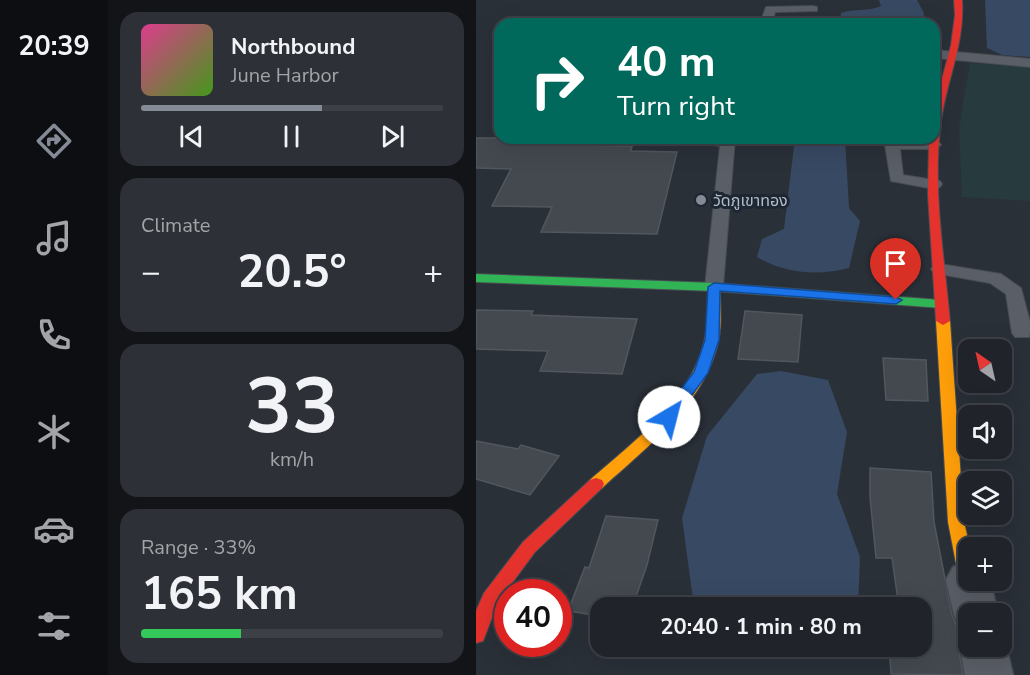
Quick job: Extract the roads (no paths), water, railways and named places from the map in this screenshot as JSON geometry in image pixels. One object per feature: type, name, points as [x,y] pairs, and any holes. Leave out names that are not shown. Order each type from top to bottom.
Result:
[{"type":"street","points":[[940,102],[960,13],[958,0]]},
{"type":"street","points":[[934,145],[941,304],[956,522],[959,537]]},
{"type":"street","points":[[476,278],[714,287],[941,304]]},
{"type":"street","points":[[476,635],[490,598],[529,547],[669,417],[701,373],[712,340],[714,287]]},
{"type":"street","points":[[985,657],[989,675]]},
{"type":"lane","points":[[768,18],[770,9],[816,4]]},
{"type":"lane","points":[[940,55],[1031,63]]},
{"type":"lane","points":[[714,287],[728,144]]},
{"type":"lane","points":[[934,145],[892,145],[896,178],[934,183]]},
{"type":"lane","points":[[940,269],[995,278],[1015,292],[1022,333]]},
{"type":"water","points":[[879,0],[917,0],[924,13],[924,18],[841,18],[841,13],[881,6]]},
{"type":"water","points":[[985,0],[1030,0],[1030,57],[1002,55],[987,48]]},
{"type":"water","points":[[794,144],[845,144],[849,208],[860,221],[849,268],[814,273],[802,272],[779,267],[757,257],[762,239],[784,229]]},
{"type":"water","points":[[781,371],[828,380],[847,432],[837,494],[860,557],[858,597],[693,597],[682,518],[707,436],[757,374]]},
{"type":"place","name":"วัดภูเขาทอง","points":[[701,200]]}]
